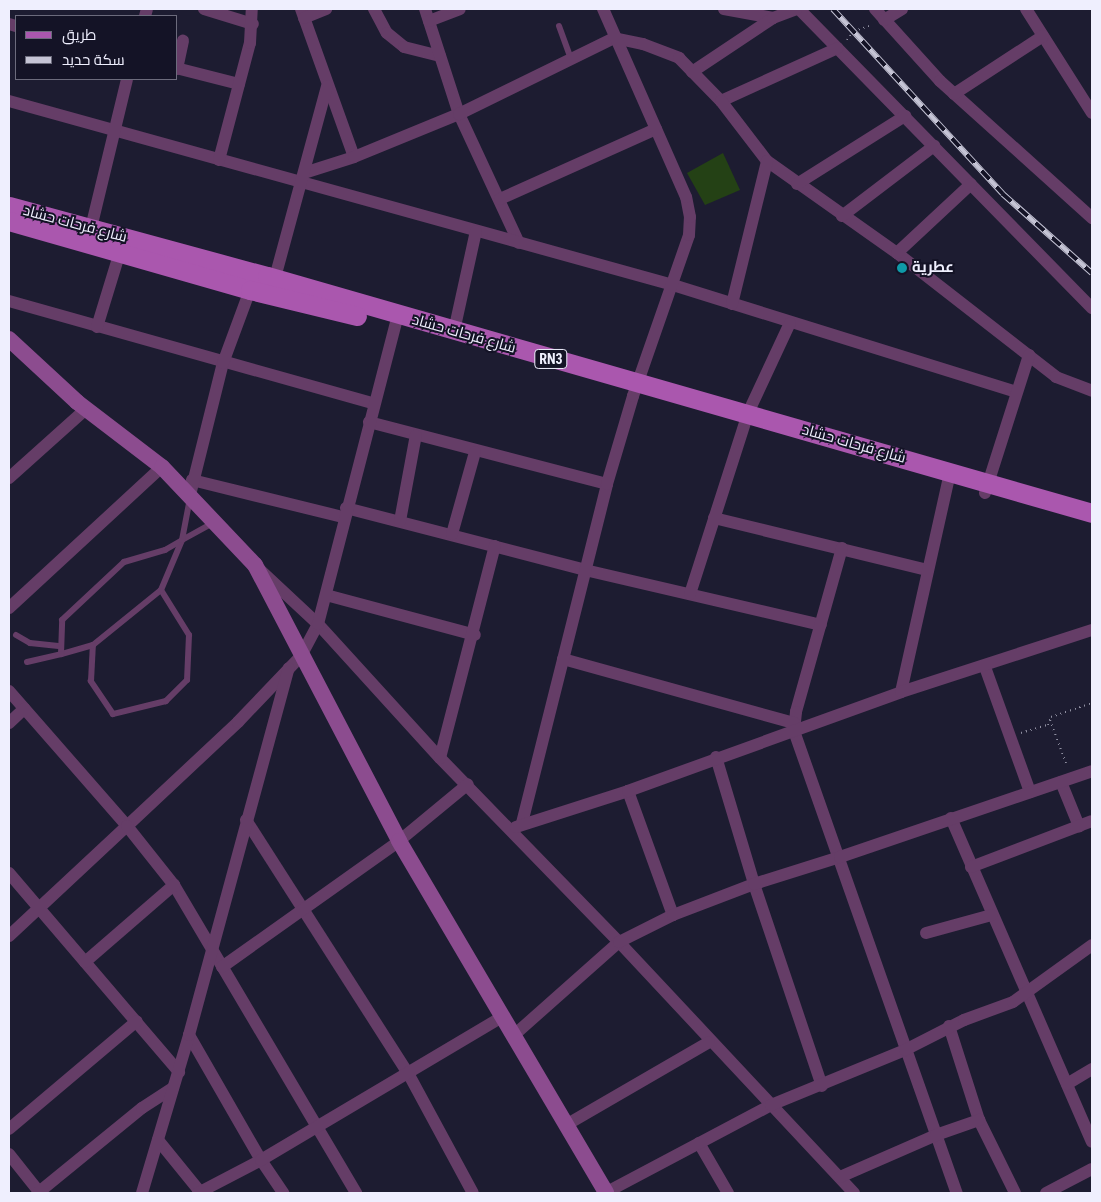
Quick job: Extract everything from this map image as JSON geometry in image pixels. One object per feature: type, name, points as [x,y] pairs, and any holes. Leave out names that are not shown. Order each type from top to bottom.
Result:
[{"type":"main road","name":"شارع فرحات حشاد","points":[[9,206],[91,228],[272,287],[635,390],[746,419],[948,478],[1092,513]]},
{"type":"main road","name":"شارع فرحات حشاد","points":[[9,221],[250,290],[272,287]]},
{"type":"main road","name":"شارع فرحات حشاد","points":[[396,321],[454,331],[500,351]]},
{"type":"main road","name":"شارع فرحات حشاد","points":[[986,487],[1092,524]]},
{"type":"street","points":[[204,9],[253,24]]},
{"type":"street","points":[[219,160],[253,24],[252,9]]},
{"type":"street","points":[[326,9],[302,13],[354,157]]},
{"type":"street","points":[[374,9],[383,28],[404,47],[440,56]]},
{"type":"street","points":[[460,9],[427,15],[459,114],[519,243]]},
{"type":"street","points":[[517,826],[564,660],[607,484],[635,390],[687,246],[690,217],[686,197],[614,38],[605,9]]},
{"type":"street","points":[[724,9],[773,18]]},
{"type":"street","points":[[692,72],[773,18],[798,9],[1092,308]]},
{"type":"street","points":[[875,9],[954,94],[1092,218]]},
{"type":"street","points":[[884,20],[902,9]]},
{"type":"street","points":[[1026,9],[1092,112]]},
{"type":"street","points":[[954,94],[1043,36]]},
{"type":"street","points":[[302,178],[459,114],[614,38],[669,52],[721,101],[767,161],[842,216],[897,253],[1056,377],[1092,391]]},
{"type":"street","points":[[178,64],[183,41]]},
{"type":"street","points":[[721,101],[838,48]]},
{"type":"street","points":[[178,69],[239,84]]},
{"type":"street","points":[[91,228],[112,131],[127,80]]},
{"type":"street","points":[[272,287],[328,86]]},
{"type":"street","points":[[9,101],[219,160],[302,178],[476,231],[673,285],[1016,392]]},
{"type":"street","points":[[797,184],[905,116]]},
{"type":"street","points":[[500,199],[656,129]]},
{"type":"street","points":[[842,216],[934,146]]},
{"type":"street","points":[[732,304],[767,161]]},
{"type":"street","points":[[897,253],[971,184]]},
{"type":"street","points":[[454,331],[476,231]]},
{"type":"street","points":[[97,327],[120,252]]},
{"type":"street","points":[[191,487],[223,363],[250,290]]},
{"type":"street","points":[[9,301],[223,363],[373,403]]},
{"type":"street","points":[[9,936],[238,722],[295,661],[318,624],[373,403],[396,321]]},
{"type":"street","points":[[690,594],[746,419],[790,323]]},
{"type":"street","points":[[10,342],[86,409],[191,487],[217,522],[255,565],[318,624],[440,758],[517,826],[618,942],[709,1042],[854,1193]]},
{"type":"street","points":[[986,487],[1029,355]]},
{"type":"street","points":[[9,478],[86,409]]},
{"type":"street","points":[[369,422],[475,452],[607,484]]},
{"type":"street","points":[[400,521],[416,435]]},
{"type":"street","points":[[452,534],[475,452]]},
{"type":"street","points":[[9,608],[162,467]]},
{"type":"street","points":[[901,692],[948,478]]},
{"type":"street","points":[[191,487],[400,521],[585,570],[821,625]]},
{"type":"street","points":[[714,518],[928,570]]},
{"type":"street","points":[[440,758],[475,636],[495,546]]},
{"type":"street","points":[[842,548],[794,727],[905,1050],[957,1193]]},
{"type":"street","points":[[255,565],[295,661],[605,1193],[771,1105],[822,1086],[905,1050],[949,1026],[1013,1002],[1092,945]]},
{"type":"street","points":[[326,595],[475,636]]},
{"type":"street","points":[[517,826],[628,791],[794,727],[985,667],[1092,630]]},
{"type":"street","points":[[564,660],[794,727]]},
{"type":"street","points":[[142,1193],[179,1072],[246,820],[295,661]]},
{"type":"street","points":[[985,667],[1030,792]]},
{"type":"street","points":[[9,691],[127,826],[174,885],[356,1193]]},
{"type":"street","points":[[9,723],[24,709]]},
{"type":"street","points":[[716,757],[754,884],[822,1086]]},
{"type":"street","points":[[513,1036],[618,942],[674,914],[754,884],[840,858],[951,818],[1092,771]]},
{"type":"street","points":[[1066,780],[1079,826]]},
{"type":"street","points":[[222,967],[399,841],[468,784]]},
{"type":"street","points":[[628,791],[674,914]]},
{"type":"street","points":[[951,818],[971,868],[1092,1142]]},
{"type":"street","points":[[246,820],[408,1073],[473,1193]]},
{"type":"street","points":[[971,868],[1092,821]]},
{"type":"street","points":[[9,873],[179,1072]]},
{"type":"street","points":[[85,962],[174,885]]},
{"type":"street","points":[[926,933],[992,915]]},
{"type":"street","points":[[158,1140],[200,1193],[260,1160],[502,1018]]},
{"type":"street","points":[[9,1130],[137,1021]]},
{"type":"street","points":[[949,1026],[979,1120],[1015,1193]]},
{"type":"street","points":[[189,1034],[260,1160],[283,1193]]},
{"type":"street","points":[[566,1125],[709,1042]]},
{"type":"street","points":[[1066,1084],[1092,1069]]},
{"type":"street","points":[[9,1154],[39,1193],[142,1108],[173,1088]]},
{"type":"street","points":[[840,1177],[936,1135],[979,1120]]},
{"type":"street","points":[[699,1143],[728,1193]]},
{"type":"street","points":[[1046,1193],[1092,1169]]},
{"type":"lane","points":[[559,26],[570,59]]},
{"type":"lane","points":[[27,662],[93,645],[161,590],[182,540],[191,487]]},
{"type":"lane","points":[[60,654],[62,620],[124,562],[165,550],[217,522]]},
{"type":"lane","points":[[93,645],[92,680],[113,714],[166,701],[187,680],[189,635],[161,590]]},
{"type":"lane","points":[[16,635],[30,643],[61,646]]},
{"type":"path","points":[[838,48],[854,31],[884,20]]},
{"type":"path","points":[[1010,736],[1048,725],[1050,720],[1092,703]]},
{"type":"path","points":[[1050,720],[1066,780]]},
{"type":"green space","points":[[723,153],[740,190],[705,205],[687,173]]},
{"type":"railway","points":[[833,9],[1003,194],[1092,273]]},
{"type":"place","name":"عطرية","points":[[902,268]]}]
